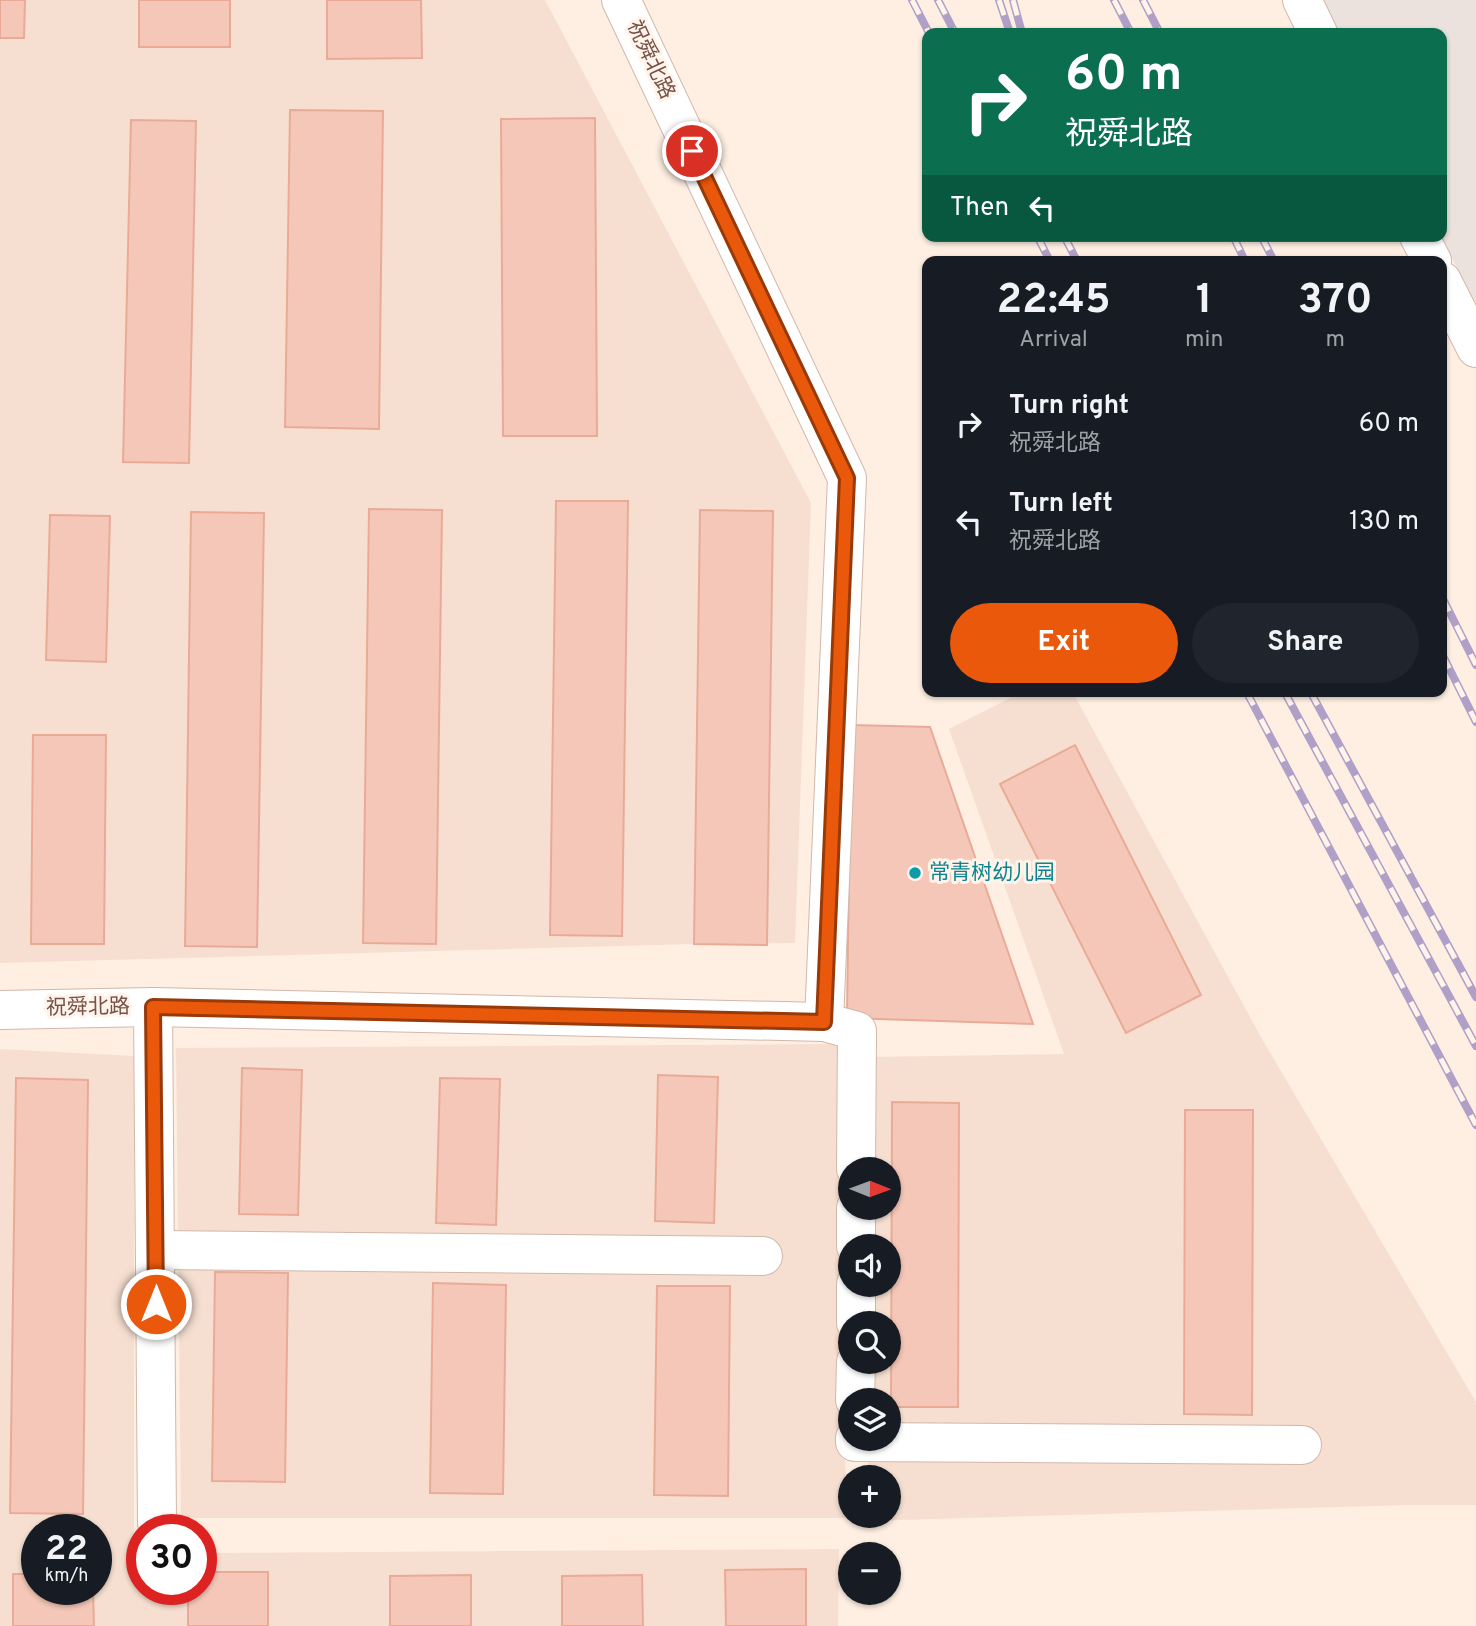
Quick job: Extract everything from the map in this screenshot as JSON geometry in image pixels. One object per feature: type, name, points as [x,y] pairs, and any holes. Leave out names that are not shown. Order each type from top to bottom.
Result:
[{"type":"street","name":"祝舜北路","points":[[0,1010],[153,1007],[824,1022],[847,478],[621,0]]},
{"type":"street","points":[[1302,0],[1316,28]]},
{"type":"street","points":[[1447,291],[1476,348]]},
{"type":"street","points":[[153,1007],[157,1514]]},
{"type":"street","points":[[824,1022],[857,1031],[856,1157]]},
{"type":"street","points":[[156,1250],[763,1256]]},
{"type":"street","points":[[901,1442],[1302,1445]]},
{"type":"shaded area","points":[[0,0],[545,0],[811,503],[795,943],[0,963]]},
{"type":"shaded area","points":[[1314,0],[1476,0],[1476,303],[1443,242],[1447,242],[1447,28],[1329,28]]},
{"type":"shaded area","points":[[1012,697],[1075,697],[1262,1039],[1476,1402],[1476,1505],[901,1520],[901,1465],[868,1465],[868,1451],[901,1451],[901,1388],[868,1388],[868,1374],[901,1374],[901,1311],[868,1311],[868,1297],[901,1297],[901,1234],[868,1234],[868,1220],[901,1220],[901,1157],[868,1157],[868,1057],[1064,1054],[949,729]]},
{"type":"shaded area","points":[[841,1044],[842,1157],[838,1157],[838,1220],[843,1220],[843,1234],[838,1234],[838,1297],[844,1297],[844,1311],[838,1311],[838,1374],[844,1374],[845,1388],[838,1388],[838,1451],[845,1451],[845,1465],[838,1465],[838,1518],[217,1518],[217,1514],[181,1514],[176,1048]]},
{"type":"shaded area","points":[[0,1049],[134,1056],[134,1514],[126,1514],[126,1605],[217,1605],[217,1553],[838,1549],[838,1626],[0,1626]]},
{"type":"building","points":[[0,0],[25,0],[24,38],[0,38]]},
{"type":"building","points":[[139,0],[230,0],[230,47],[139,47]]},
{"type":"building","points":[[327,0],[421,0],[422,58],[327,59]]},
{"type":"building","points":[[290,110],[383,111],[379,429],[285,427]]},
{"type":"building","points":[[595,118],[597,436],[503,436],[501,119]]},
{"type":"building","points":[[131,120],[196,121],[189,463],[123,462]]},
{"type":"building","points":[[556,501],[628,501],[622,936],[550,935]]},
{"type":"building","points":[[369,509],[442,510],[436,944],[363,943]]},
{"type":"building","points":[[700,510],[773,511],[767,945],[694,944]]},
{"type":"building","points":[[191,512],[264,513],[257,947],[185,946]]},
{"type":"building","points":[[50,515],[110,516],[106,662],[46,660]]},
{"type":"building","name":"常青树幼儿园","points":[[851,725],[930,727],[1033,1024],[847,1018]]},
{"type":"building","points":[[33,735],[106,735],[104,944],[31,944]]},
{"type":"building","points":[[1075,745],[1201,995],[1126,1033],[1000,784]]},
{"type":"building","points":[[242,1068],[302,1070],[298,1215],[239,1214]]},
{"type":"building","points":[[658,1075],[718,1077],[714,1223],[655,1221]]},
{"type":"building","points":[[16,1078],[88,1080],[83,1514],[10,1513]]},
{"type":"building","points":[[440,1078],[500,1079],[496,1225],[436,1223]]},
{"type":"building","points":[[892,1102],[959,1103],[958,1407],[901,1407],[901,1388],[891,1388],[891,1374],[901,1374],[901,1311],[891,1311],[891,1297],[901,1297],[901,1234],[892,1234],[892,1220],[901,1220],[901,1157],[892,1157]]},
{"type":"building","points":[[1185,1110],[1253,1110],[1252,1415],[1184,1414]]},
{"type":"building","points":[[215,1272],[288,1273],[285,1482],[212,1481]]},
{"type":"building","points":[[433,1283],[506,1285],[503,1494],[430,1493]]},
{"type":"building","points":[[657,1286],[730,1286],[728,1496],[654,1495]]},
{"type":"building","points":[[806,1569],[806,1626],[726,1626],[725,1570]]},
{"type":"building","points":[[217,1572],[268,1572],[268,1626],[188,1626],[188,1605],[217,1605]]},
{"type":"building","points":[[13,1574],[21,1574],[21,1605],[93,1605],[94,1626],[13,1626]]},
{"type":"building","points":[[471,1575],[471,1626],[390,1626],[390,1576]]},
{"type":"building","points":[[642,1575],[643,1626],[562,1626],[562,1576]]},
{"type":"railway","points":[[912,0],[926,28]]},
{"type":"railway","points":[[938,0],[952,28]]},
{"type":"railway","points":[[999,0],[1008,28]]},
{"type":"railway","points":[[1013,0],[1021,28]]},
{"type":"railway","points":[[1114,0],[1128,28]]},
{"type":"railway","points":[[1143,0],[1157,28]]},
{"type":"railway","points":[[1040,242],[1047,256]]},
{"type":"railway","points":[[1067,242],[1074,256]]},
{"type":"railway","points":[[1236,242],[1243,256]]},
{"type":"railway","points":[[1264,242],[1271,256]]},
{"type":"railway","points":[[1447,607],[1476,665]]},
{"type":"railway","points":[[1447,664],[1476,722]]},
{"type":"railway","points":[[1249,697],[1476,1125]]},
{"type":"railway","points":[[1287,697],[1476,1046]]},
{"type":"railway","points":[[1313,697],[1476,997]]},
{"type":"place","name":"常青树幼儿园","points":[[915,873]]},
{"type":"route","points":[[156,1304],[153,1007],[824,1022],[847,478],[692,151]]}]
